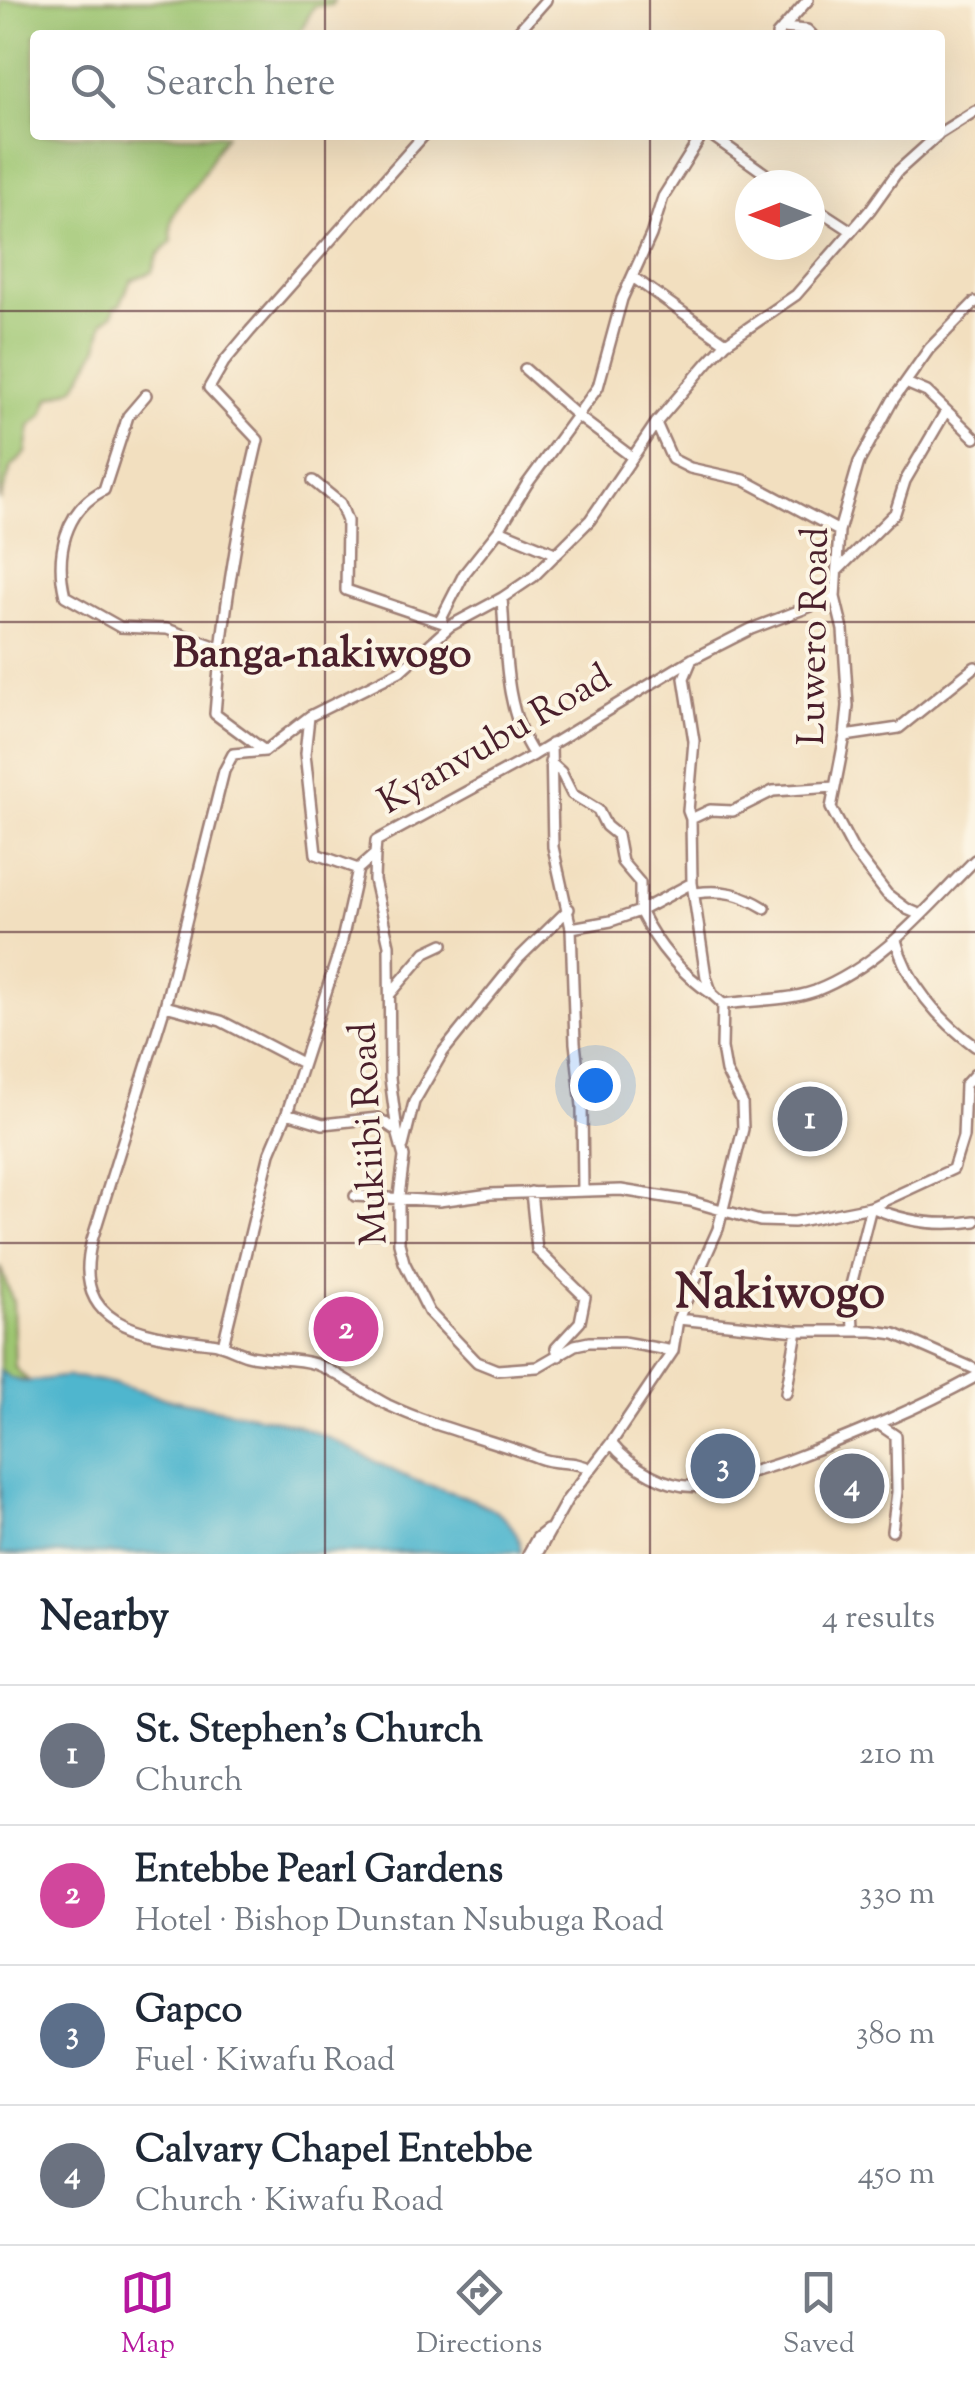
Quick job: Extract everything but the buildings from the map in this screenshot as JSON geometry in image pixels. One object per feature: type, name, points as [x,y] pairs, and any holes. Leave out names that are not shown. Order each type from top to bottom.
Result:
[{"type":"street","points":[[519,30],[546,0]]},
{"type":"street","points":[[782,30],[808,0]]},
{"type":"street","points":[[945,130],[975,111]]},
{"type":"street","points":[[265,751],[215,714],[237,530],[258,440],[209,388],[224,362],[420,140]]},
{"type":"street","points":[[445,624],[464,574],[579,417],[604,374],[615,320],[663,197],[699,140]]},
{"type":"street","points":[[718,140],[761,170]]},
{"type":"street","points":[[590,1469],[580,1463],[554,1464],[423,1420],[314,1364],[248,1356],[224,1346],[163,1338],[116,1322],[98,1303],[87,1275],[92,1240],[165,1006],[233,754],[265,751],[310,716],[400,672],[445,624],[502,598],[558,554],[604,501],[656,423],[726,343],[796,295],[898,172],[933,140]]},
{"type":"street","points":[[825,214],[850,230]]},
{"type":"street","points":[[634,278],[726,343]]},
{"type":"street","name":"Luwero Road","points":[[921,914],[887,894],[854,851],[832,808],[846,736],[844,630],[835,597],[839,531],[858,462],[893,400],[929,349],[975,302]]},
{"type":"street","points":[[525,369],[632,457]]},
{"type":"street","points":[[906,382],[926,392],[975,438]]},
{"type":"street","points":[[146,394],[128,416],[104,490],[87,499],[67,528],[58,569],[65,596],[120,628],[168,629],[220,648]]},
{"type":"street","points":[[837,572],[894,513],[905,481],[946,411]]},
{"type":"street","points":[[656,423],[672,459],[690,468],[744,480],[839,531]]},
{"type":"street","points":[[313,481],[340,503],[347,521],[346,590],[445,624]]},
{"type":"street","points":[[499,530],[558,554]]},
{"type":"street","name":"Kyanvubu Road","points":[[358,869],[375,854],[376,841],[387,832],[534,755],[692,659],[835,597]]},
{"type":"street","points":[[502,598],[516,716],[534,755]]},
{"type":"street","points":[[692,659],[684,678],[694,741],[688,811],[694,888],[706,977],[712,994]]},
{"type":"street","points":[[846,736],[899,728],[975,667]]},
{"type":"street","points":[[224,1346],[270,1153],[287,1114],[340,949],[358,869],[316,854],[305,754],[310,716]]},
{"type":"street","points":[[551,744],[553,847],[571,928],[583,1191]]},
{"type":"street","points":[[537,1554],[590,1469],[673,1351],[678,1319],[718,1229],[742,1128],[742,1102],[726,1071],[722,1048],[723,1004],[683,974],[652,935],[640,911],[640,883],[622,862],[617,835],[606,826],[598,810],[572,794],[561,772],[550,762]]},
{"type":"street","points":[[691,819],[710,810],[734,812],[773,791],[834,787]]},
{"type":"street","name":"Mukiibi Road","points":[[375,854],[374,880],[389,944],[390,1078],[402,1148],[398,1230],[404,1262],[428,1312],[477,1362],[496,1370],[537,1367],[574,1345],[590,1342],[624,1342],[673,1351]]},
{"type":"street","points":[[723,1004],[814,991],[843,978],[896,940],[975,860]]},
{"type":"street","points":[[571,928],[640,911],[694,888],[734,893],[765,908]]},
{"type":"street","points":[[402,1148],[414,1102],[444,1052],[519,958],[568,909]]},
{"type":"street","points":[[896,940],[902,966],[922,996],[975,1046]]},
{"type":"street","points":[[390,993],[426,952],[444,944]]},
{"type":"street","points":[[165,1006],[221,1021],[302,1063]]},
{"type":"street","points":[[356,1196],[440,1201],[532,1192],[622,1190],[778,1223],[871,1206],[954,1170],[963,1137],[965,1084],[975,1074]]},
{"type":"street","points":[[287,1114],[323,1124],[378,1118],[397,1132]]},
{"type":"street","points":[[532,1192],[537,1250],[585,1296],[580,1322],[556,1348],[559,1356]]},
{"type":"street","points":[[871,1206],[910,1221],[953,1224],[975,1220]]},
{"type":"street","points":[[853,1329],[852,1285],[871,1206]]},
{"type":"street","points":[[678,1319],[894,1334],[975,1369]]},
{"type":"street","points":[[786,1393],[797,1330]]},
{"type":"street","points":[[611,1443],[623,1458],[687,1487],[796,1458],[880,1425],[975,1377]]},
{"type":"street","points":[[880,1425],[896,1436],[897,1492],[892,1530]]},
{"type":"street","points":[[528,1554],[542,1532],[550,1529]]},
{"type":"green space","points":[[0,0],[334,0],[332,5],[314,6],[302,30],[30,30],[30,140],[223,140],[175,213],[172,241],[158,255],[152,272],[131,280],[120,305],[103,322],[98,347],[75,388],[49,398],[43,415],[30,426],[26,453],[11,468],[0,501]]},
{"type":"green space","points":[[0,1266],[13,1302],[15,1368],[29,1381],[7,1379],[0,1370]]},
{"type":"water","points":[[0,1370],[22,1381],[68,1377],[101,1381],[304,1428],[407,1477],[493,1510],[517,1534],[521,1552],[0,1554]]},
{"type":"place","name":"St. Stephen's Church","points":[[810,1119]]},
{"type":"place","name":"Entebbe Pearl Gardens","points":[[346,1329]]},
{"type":"place","name":"Gapco","points":[[723,1466]]},
{"type":"place","name":"Calvary Chapel Entebbe","points":[[852,1486]]},
{"type":"district","name":"Banga-nakiwogo","points":[[322,651]]},
{"type":"district","name":"Nakiwogo","points":[[780,1290]]}]
